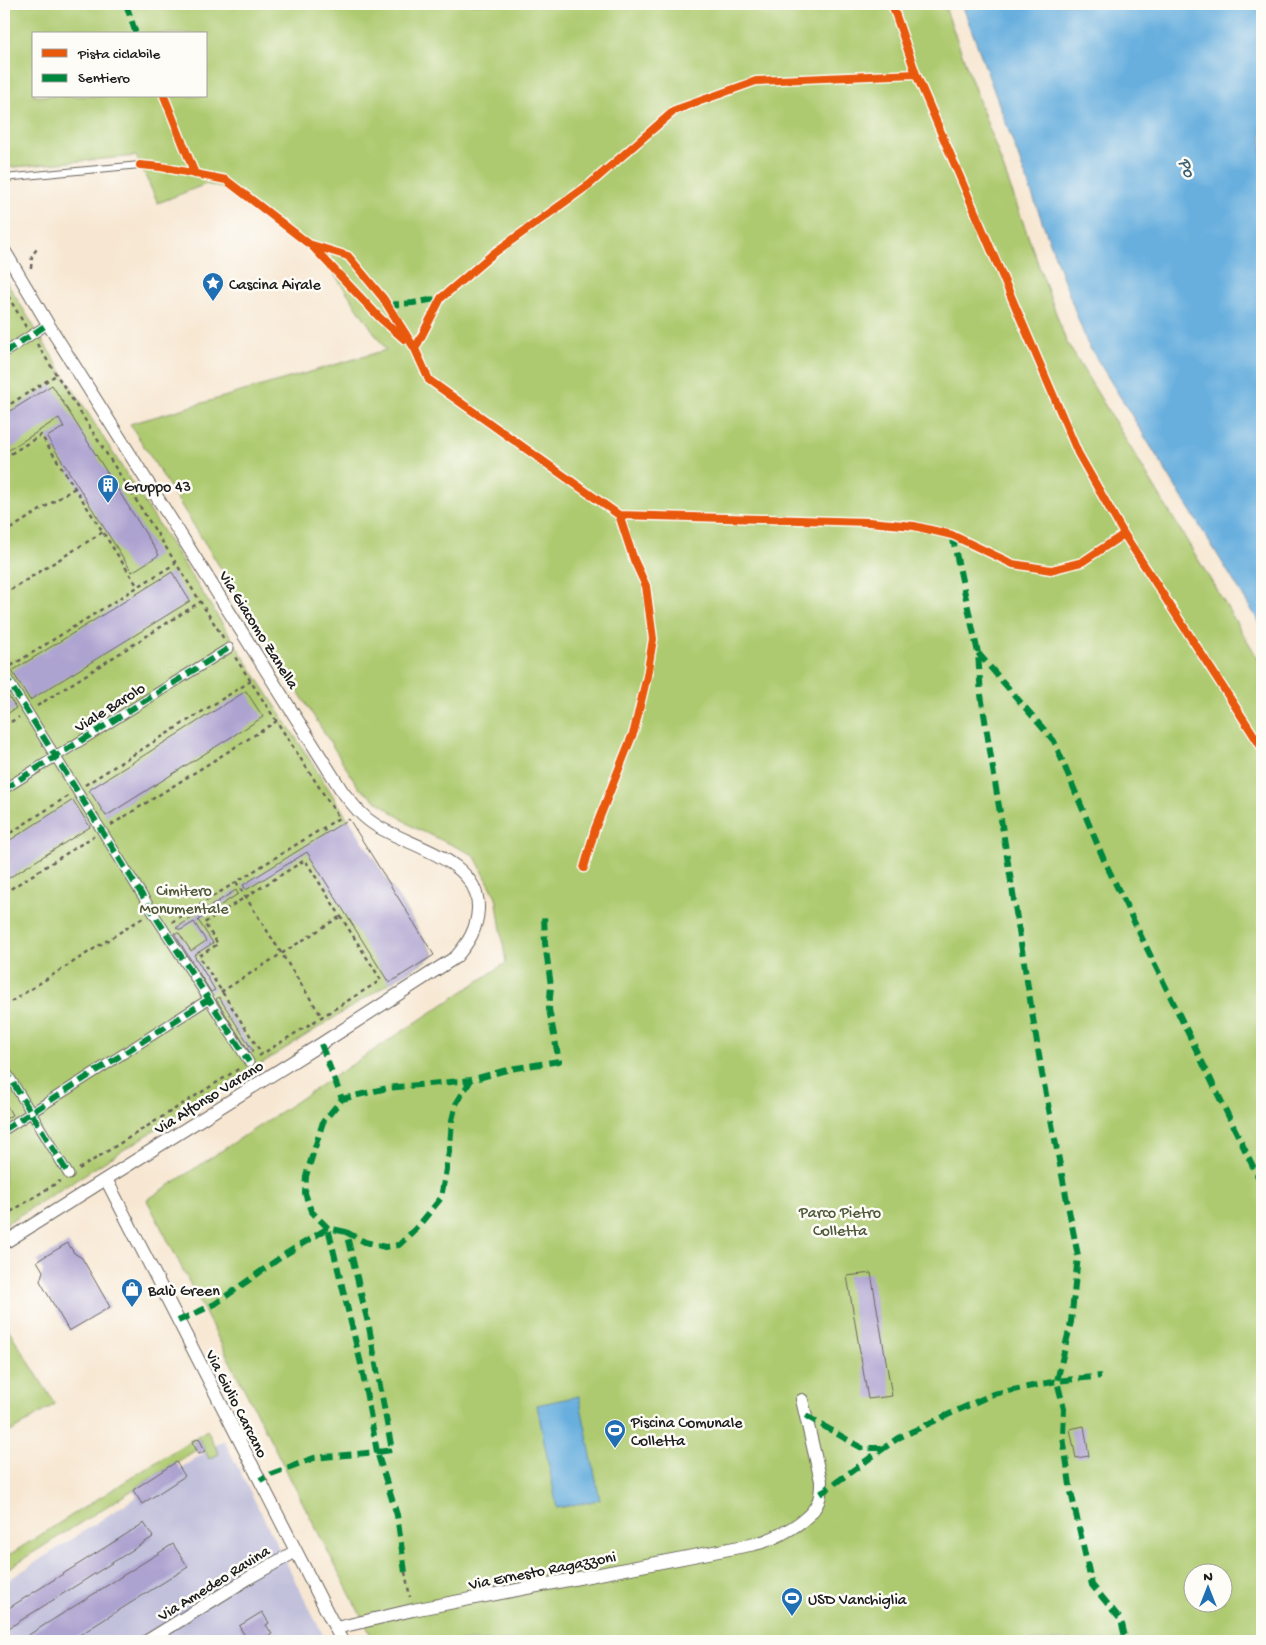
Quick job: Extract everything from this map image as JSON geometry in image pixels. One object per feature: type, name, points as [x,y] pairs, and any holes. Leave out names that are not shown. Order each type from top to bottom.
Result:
[{"type":"street","name":"Via Giacomo Zanella","points":[[4,250],[48,324],[337,783],[357,811],[378,827],[441,857],[457,867],[468,878],[478,903],[478,918],[474,932],[466,946],[456,957],[429,976]]},
{"type":"street","points":[[4,353],[48,324]]},
{"type":"street","name":"Viale Barolo","points":[[4,789],[229,648]]},
{"type":"street","points":[[4,672],[152,911],[249,1062]]},
{"type":"street","name":"Via Alfonso Varano","points":[[4,1243],[429,976]]},
{"type":"street","points":[[4,1130],[209,999]]},
{"type":"street","points":[[4,1068],[69,1175]]},
{"type":"street","name":"Via Giulio Carcano","points":[[106,1179],[342,1641]]},
{"type":"street","name":"Via Ernesto Ragazzoni","points":[[336,1628],[413,1610],[755,1544],[778,1536],[810,1514],[817,1505],[821,1481],[802,1400]]},
{"type":"street","name":"Via Amedeo Ravina","points":[[146,1641],[296,1551]]},
{"type":"lane","points":[[4,178],[140,165]]},
{"type":"path","points":[[4,290],[229,648],[339,818],[163,928]]},
{"type":"path","points":[[4,303],[10,299]]},
{"type":"path","points":[[4,408],[56,375]]},
{"type":"path","points":[[4,458],[41,435],[138,587]]},
{"type":"path","points":[[4,533],[75,488]]},
{"type":"path","points":[[4,594],[103,532]]},
{"type":"path","points":[[4,672],[176,563]]},
{"type":"path","points":[[4,726],[200,602]]},
{"type":"path","points":[[4,837],[251,681]]},
{"type":"path","points":[[4,893],[277,721]]},
{"type":"path","points":[[323,828],[326,833]]},
{"type":"path","points":[[4,1216],[381,980],[305,860],[204,923],[218,944],[199,956],[262,1054]]},
{"type":"path","points":[[236,882],[322,1016]]},
{"type":"path","points":[[4,1006],[152,911]]},
{"type":"path","points":[[209,999],[341,916]]},
{"type":"path","points":[[405,1572],[413,1610]]},
{"type":"shaded area","points":[[224,1440],[326,1641],[4,1641],[4,1583]]},
{"type":"green space","name":"Parco Pietro Colletta","points":[[4,4],[944,4],[1066,341],[1262,665],[1262,1641],[374,1641],[147,1200],[506,963],[496,897],[474,855],[413,827],[359,788],[130,424],[386,350],[325,260],[227,189],[206,184],[158,203],[136,156],[4,168]]},
{"type":"green space","name":"Cimitero Monumentale","points":[[4,278],[110,448],[434,955],[4,1225]]},
{"type":"green space","points":[[4,1322],[55,1404],[4,1436]]},
{"type":"green space","points":[[207,1430],[219,1454],[209,1459],[199,1438],[196,1450],[4,1571],[4,1558]]},
{"type":"water","name":"Po","points":[[962,4],[1262,4],[1262,627],[1087,343]]},
{"type":"water","points":[[579,1396],[600,1500],[557,1508],[537,1405]]},
{"type":"building","name":"Gruppo 43","points":[[52,385],[159,555],[132,572],[47,437],[64,427],[59,418],[4,453],[4,415]]},
{"type":"building","points":[[172,572],[190,601],[30,700],[12,671]]},
{"type":"building","points":[[4,689],[16,708],[4,716]]},
{"type":"building","points":[[246,691],[263,717],[106,816],[89,790]]},
{"type":"building","points":[[73,800],[90,827],[4,881],[4,844]]},
{"type":"building","points":[[349,819],[434,955],[389,983],[307,852],[246,890],[243,885]]},
{"type":"building","points":[[236,890],[238,894],[198,920],[213,943],[194,955],[215,990],[211,992],[174,933],[179,933],[191,951],[206,941],[194,922],[181,930],[176,928]]},
{"type":"building","points":[[219,997],[253,1051],[250,1053],[216,999]]},
{"type":"building","points":[[4,1101],[12,1115],[4,1120]]},
{"type":"building","points":[[68,1243],[74,1253],[82,1258],[110,1307],[69,1331],[40,1281],[43,1271],[37,1261]]},
{"type":"building","points":[[871,1273],[892,1396],[868,1399],[847,1276]]},
{"type":"building","points":[[1084,1426],[1089,1456],[1076,1458],[1070,1429]]},
{"type":"building","points":[[199,1438],[205,1451],[199,1454],[192,1442]]},
{"type":"building","points":[[176,1462],[185,1476],[142,1504],[133,1490]]},
{"type":"building","points":[[144,1523],[153,1537],[4,1631],[4,1611]]},
{"type":"building","points":[[173,1544],[188,1567],[70,1641],[19,1641]]},
{"type":"building","points":[[262,1612],[269,1623],[266,1625],[272,1634],[266,1637],[269,1641],[237,1641],[245,1636],[239,1626]]},
{"type":"marked path","points":[[126,4],[135,32]]},
{"type":"marked path","points":[[387,305],[441,298]]},
{"type":"marked path","points":[[4,353],[48,324]]},
{"type":"marked path","points":[[952,535],[978,653],[981,695],[1042,1074],[1078,1256],[1071,1322],[1057,1381],[1064,1409],[1063,1437],[1071,1492],[1092,1585],[1121,1620],[1126,1641]]},
{"type":"marked path","points":[[4,789],[229,648]]},
{"type":"marked path","points":[[978,653],[1054,741],[1104,860],[1262,1185]]},
{"type":"marked path","points":[[4,674],[249,1062]]},
{"type":"marked path","points":[[405,1572],[397,1515],[377,1452],[392,1450],[369,1327],[346,1232],[365,1242],[385,1247],[399,1245],[420,1224],[441,1198],[456,1104],[471,1080],[510,1069],[559,1061],[549,1009],[551,986],[545,943],[544,914]]},
{"type":"marked path","points":[[4,1130],[209,999]]},
{"type":"marked path","points":[[321,1044],[342,1099]]},
{"type":"marked path","points":[[4,1068],[69,1175]]},
{"type":"marked path","points":[[346,1232],[328,1228],[311,1211],[305,1193],[306,1176],[323,1122],[342,1099],[387,1088],[471,1080]]},
{"type":"marked path","points":[[178,1321],[215,1304],[284,1255],[328,1228],[361,1364],[377,1452],[314,1458],[260,1480]]},
{"type":"marked path","points":[[820,1494],[898,1438],[993,1394],[1057,1381],[1101,1376]]},
{"type":"marked path","points":[[806,1416],[862,1448],[885,1448]]},
{"type":"cycle path","points":[[892,4],[916,74],[1078,453],[1124,534],[1262,748]]},
{"type":"cycle path","points":[[916,74],[756,81],[675,110],[590,184],[494,253],[441,298],[415,349],[429,380],[619,515],[869,522],[914,526],[952,535],[1013,564],[1051,570],[1082,562],[1124,534]]},
{"type":"cycle path","points":[[165,98],[195,174]]},
{"type":"cycle path","points":[[140,165],[161,167],[226,180],[309,244],[348,256],[383,298],[415,349]]},
{"type":"cycle path","points":[[311,245],[380,318],[404,339]]},
{"type":"cycle path","points":[[584,868],[595,829],[634,731],[647,676],[653,639],[646,586],[634,560],[619,515]]},
{"type":"place","name":"Cascina Airale","points":[[213,302]]},
{"type":"place","name":"Gruppo 43","points":[[108,504]]},
{"type":"place","name":"Balù Green","points":[[132,1308]]},
{"type":"place","name":"Piscina Comunale Colletta","points":[[615,1449]]},
{"type":"place","name":"USD Vanchiglia","points":[[792,1617]]}]
